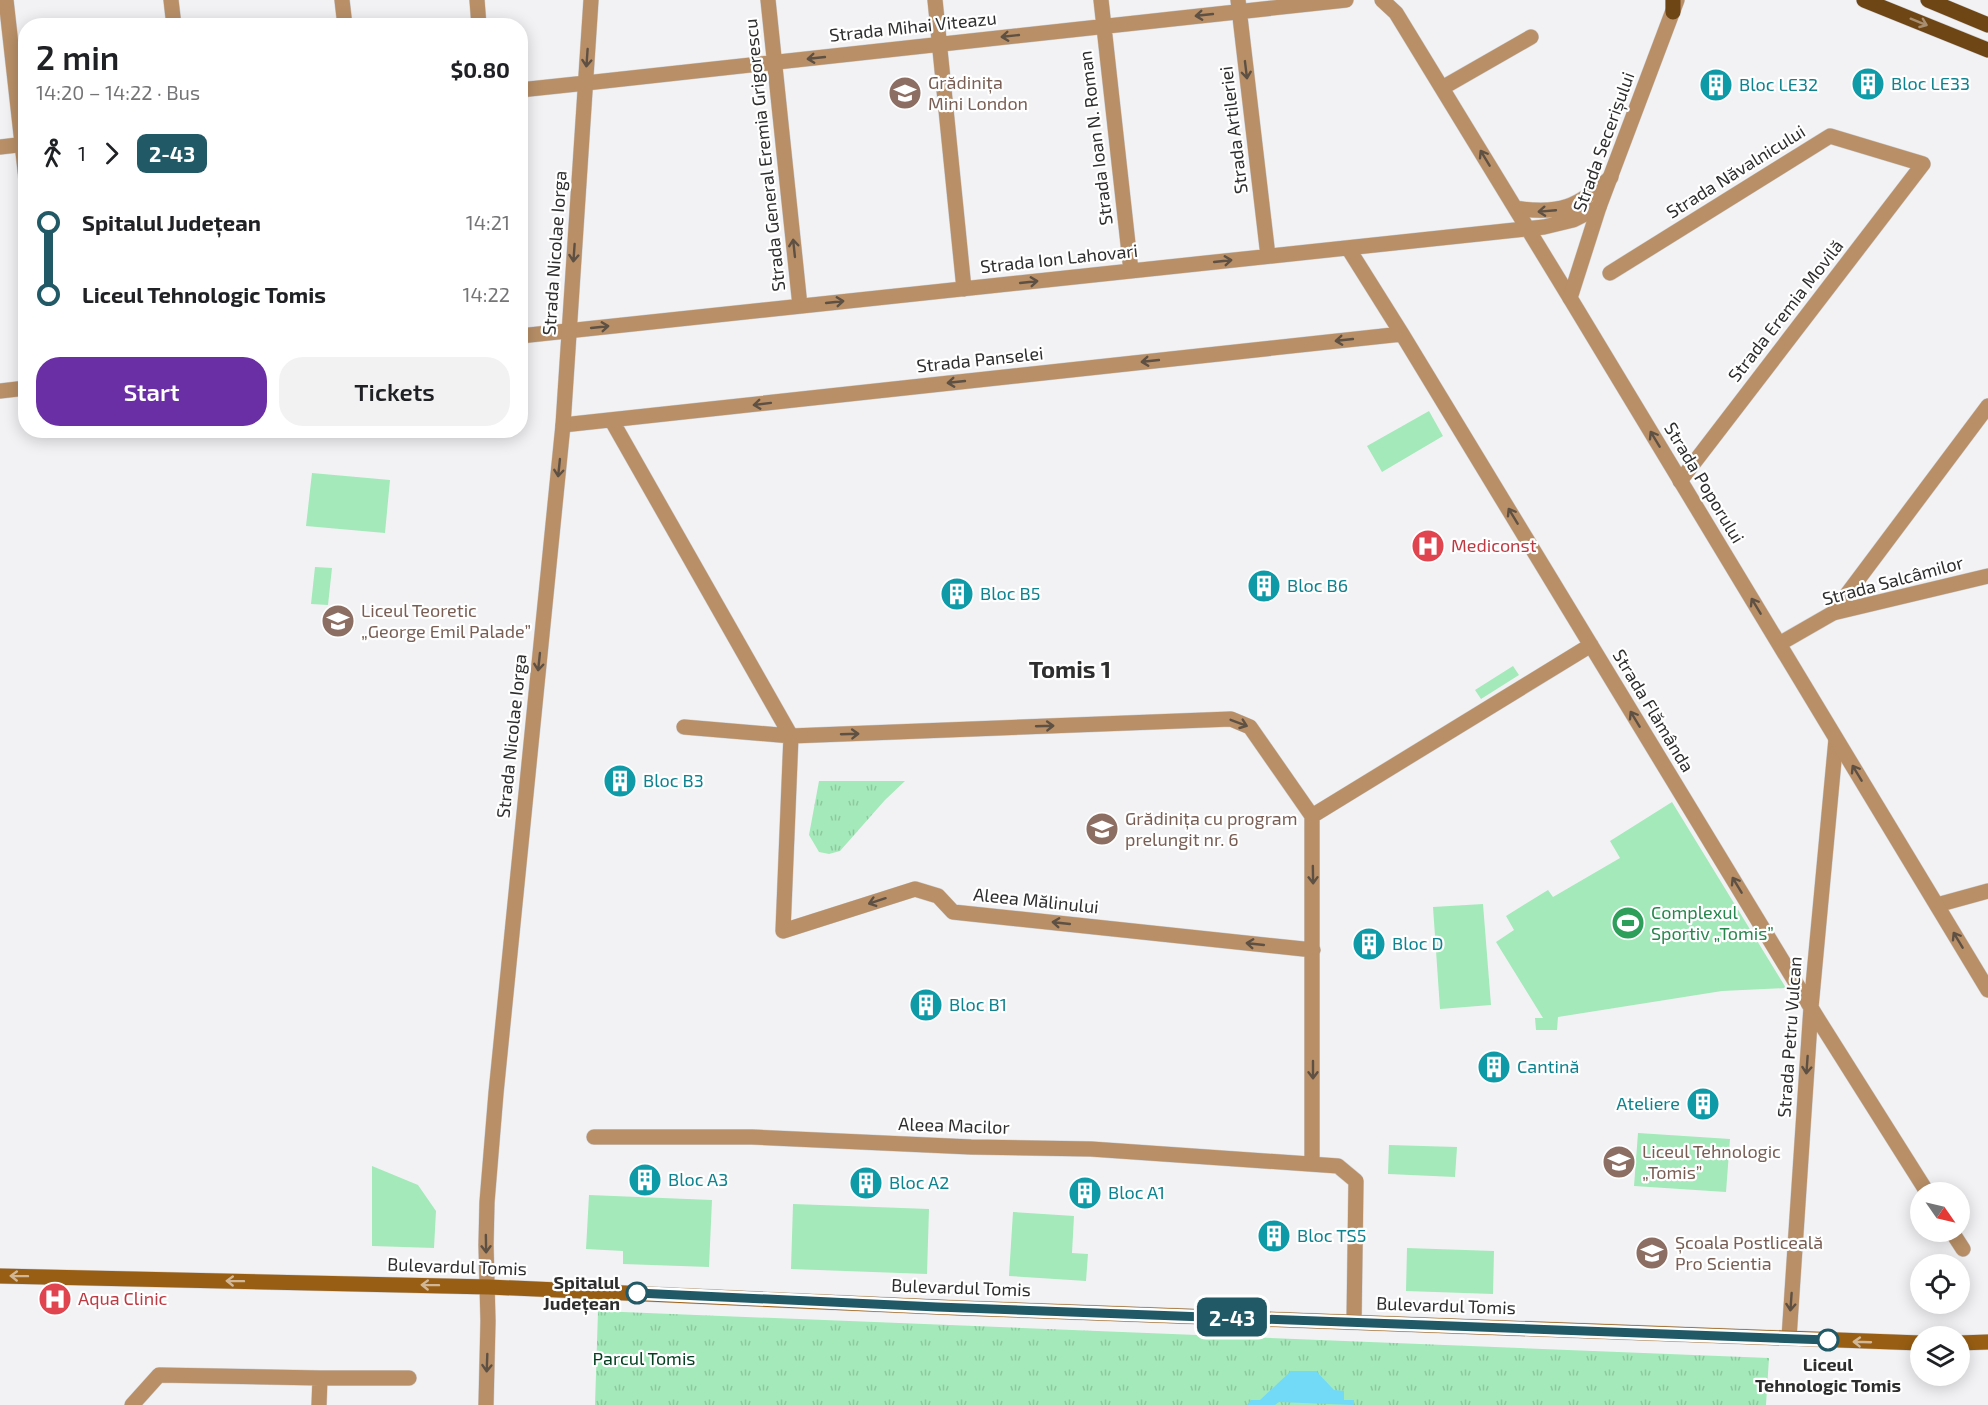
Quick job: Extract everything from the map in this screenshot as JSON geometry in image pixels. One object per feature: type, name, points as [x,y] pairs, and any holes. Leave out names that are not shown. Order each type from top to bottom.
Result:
[{"type":"main road","points":[[1864,0],[1988,50]]},
{"type":"main road","points":[[1928,0],[1988,25]]},
{"type":"main road","name":"Bulevardul Tomis","points":[[0,1276],[489,1287],[948,1307],[1910,1343]]},
{"type":"main road","points":[[1970,1342],[1988,1342]]},
{"type":"street","points":[[6,0],[18,96]]},
{"type":"street","points":[[171,0],[173,18]]},
{"type":"street","points":[[342,0],[344,18]]},
{"type":"street","points":[[477,0],[478,18]]},
{"type":"street","name":"Strada Nicolae Iorga","points":[[486,1405],[489,1287],[486,1245],[487,1202],[563,425],[591,0]]},
{"type":"street","name":"Strada General Eremia Grigorescu","points":[[768,0],[800,306]]},
{"type":"street","points":[[936,0],[964,289]]},
{"type":"street","name":"Strada Ioan N. Roman","points":[[1101,0],[1131,271]]},
{"type":"street","name":"Strada Mihai Viteazu","points":[[528,89],[1103,26],[1239,6],[1346,0]]},
{"type":"street","name":"Strada Poporului","points":[[1382,0],[1396,13],[1442,88],[1988,990]]},
{"type":"street","name":"Strada Secerișului","points":[[1570,298],[1599,207],[1674,4]]},
{"type":"street","name":"Strada Artileriei","points":[[1239,6],[1268,256]]},
{"type":"street","points":[[1442,88],[1531,37]]},
{"type":"street","name":"Strada Năvalnicului","points":[[1610,273],[1830,136],[1923,164]]},
{"type":"street","points":[[0,147],[18,145]]},
{"type":"street","name":"Strada Eremia Movilă","points":[[1680,481],[1923,164]]},
{"type":"street","points":[[1515,208],[1537,212],[1555,211],[1591,195],[1611,177]]},
{"type":"street","name":"Strada Ion Lahovari","points":[[528,335],[1527,229],[1573,220],[1599,207]]},
{"type":"street","name":"Strada Flămânda","points":[[1348,248],[1811,1007],[1921,1182]]},
{"type":"street","name":"Strada Panselei","points":[[563,425],[1402,334]]},
{"type":"street","points":[[0,391],[18,389]]},
{"type":"street","points":[[1833,613],[1988,406]]},
{"type":"street","points":[[612,421],[791,736]]},
{"type":"street","name":"Strada Salcâmilor","points":[[1779,644],[1833,613],[1988,576]]},
{"type":"street","points":[[1312,816],[1591,645]]},
{"type":"street","points":[[684,727],[791,736],[1231,719],[1250,727],[1312,816],[1312,1164],[1338,1166],[1356,1181],[1354,1322]]},
{"type":"street","name":"Aleea Mălinului","points":[[791,736],[783,931],[915,888],[938,896],[952,912],[1313,950]]},
{"type":"street","name":"Strada Petru Vulcan","points":[[1789,1338],[1811,1007],[1836,739]]},
{"type":"street","points":[[1937,905],[1988,891]]},
{"type":"street","name":"Aleea Macilor","points":[[594,1137],[752,1137],[971,1147],[1091,1149],[1312,1164]]},
{"type":"street","points":[[1958,1242],[1963,1249]]},
{"type":"street","points":[[132,1405],[159,1375],[409,1378]]},
{"type":"street","points":[[319,1405],[320,1378]]},
{"type":"green space","points":[[1429,411],[1443,436],[1382,472],[1367,446]]},
{"type":"green space","points":[[312,473],[390,480],[385,533],[306,526]]},
{"type":"green space","points":[[315,567],[332,568],[328,605],[311,604]]},
{"type":"green space","points":[[1513,666],[1519,675],[1481,699],[1475,690]]},
{"type":"green space","points":[[819,781],[905,781],[840,851],[829,854],[819,852],[809,835]]},
{"type":"green space","name":"Complexul Sportiv „Tomis”","points":[[1672,802],[1786,988],[1722,991],[1558,1017],[1557,1030],[1536,1030],[1535,1018],[1543,1018],[1496,942],[1514,930],[1506,916],[1548,890],[1553,897],[1620,858],[1610,841]]},
{"type":"green space","points":[[1483,904],[1491,1005],[1440,1009],[1433,907]]},
{"type":"green space","points":[[1638,1133],[1730,1139],[1726,1192],[1634,1186]]},
{"type":"green space","points":[[1389,1145],[1457,1147],[1455,1177],[1388,1174]]},
{"type":"green space","points":[[372,1166],[418,1185],[436,1211],[434,1248],[372,1246]]},
{"type":"green space","points":[[589,1195],[712,1200],[709,1267],[623,1264],[623,1251],[586,1249]]},
{"type":"green space","points":[[793,1204],[929,1209],[927,1274],[791,1269]]},
{"type":"green space","points":[[1013,1212],[1074,1216],[1072,1253],[1088,1254],[1086,1281],[1009,1276]]},
{"type":"green space","points":[[1407,1248],[1494,1251],[1493,1294],[1406,1291]]},
{"type":"green space","name":"Parcul Tomis","points":[[598,1311],[1769,1358],[1766,1405],[595,1405]]},
{"type":"water","points":[[1291,1371],[1316,1371],[1334,1390],[1344,1391],[1344,1400],[1354,1400],[1354,1405],[1279,1402],[1275,1405],[1247,1405],[1251,1400],[1260,1400]]},
{"type":"bus line","name":"2-43","points":[[637,1293],[937,1307],[1828,1340]]},
{"type":"place","name":"Bloc LE33","points":[[1868,84]]},
{"type":"place","name":"Bloc LE32","points":[[1716,85]]},
{"type":"place","name":"Grădinița Mini London","points":[[905,93]]},
{"type":"place","name":"Mediconst","points":[[1428,546]]},
{"type":"place","name":"Bloc B6","points":[[1264,586]]},
{"type":"place","name":"Bloc B5","points":[[957,594]]},
{"type":"place","name":"Liceul Teoretic „George Emil Palade”","points":[[338,621]]},
{"type":"place","name":"Bloc B3","points":[[620,781]]},
{"type":"place","name":"Grădinița cu program prelungit nr. 6","points":[[1102,829]]},
{"type":"place","name":"Complexul Sportiv „Tomis”","points":[[1628,923]]},
{"type":"place","name":"Bloc D","points":[[1369,944]]},
{"type":"place","name":"Bloc B1","points":[[926,1005]]},
{"type":"place","name":"Cantină","points":[[1494,1067]]},
{"type":"place","name":"Ateliere","points":[[1703,1104]]},
{"type":"place","name":"Liceul Tehnologic „Tomis”","points":[[1619,1162]]},
{"type":"place","name":"Bloc A3","points":[[645,1180]]},
{"type":"place","name":"Bloc A2","points":[[866,1183]]},
{"type":"place","name":"Bloc A1","points":[[1085,1193]]},
{"type":"place","name":"Bloc TS5","points":[[1274,1236]]},
{"type":"place","name":"Școala Postliceală Pro Scientia","points":[[1652,1253]]},
{"type":"place","name":"Spitalul Județean","points":[[637,1293]]},
{"type":"place","name":"Aqua Clinic","points":[[55,1299]]},
{"type":"place","name":"Liceul Tehnologic Tomis","points":[[1828,1340]]},
{"type":"district","name":"Tomis 1","points":[[1070,670]]}]
